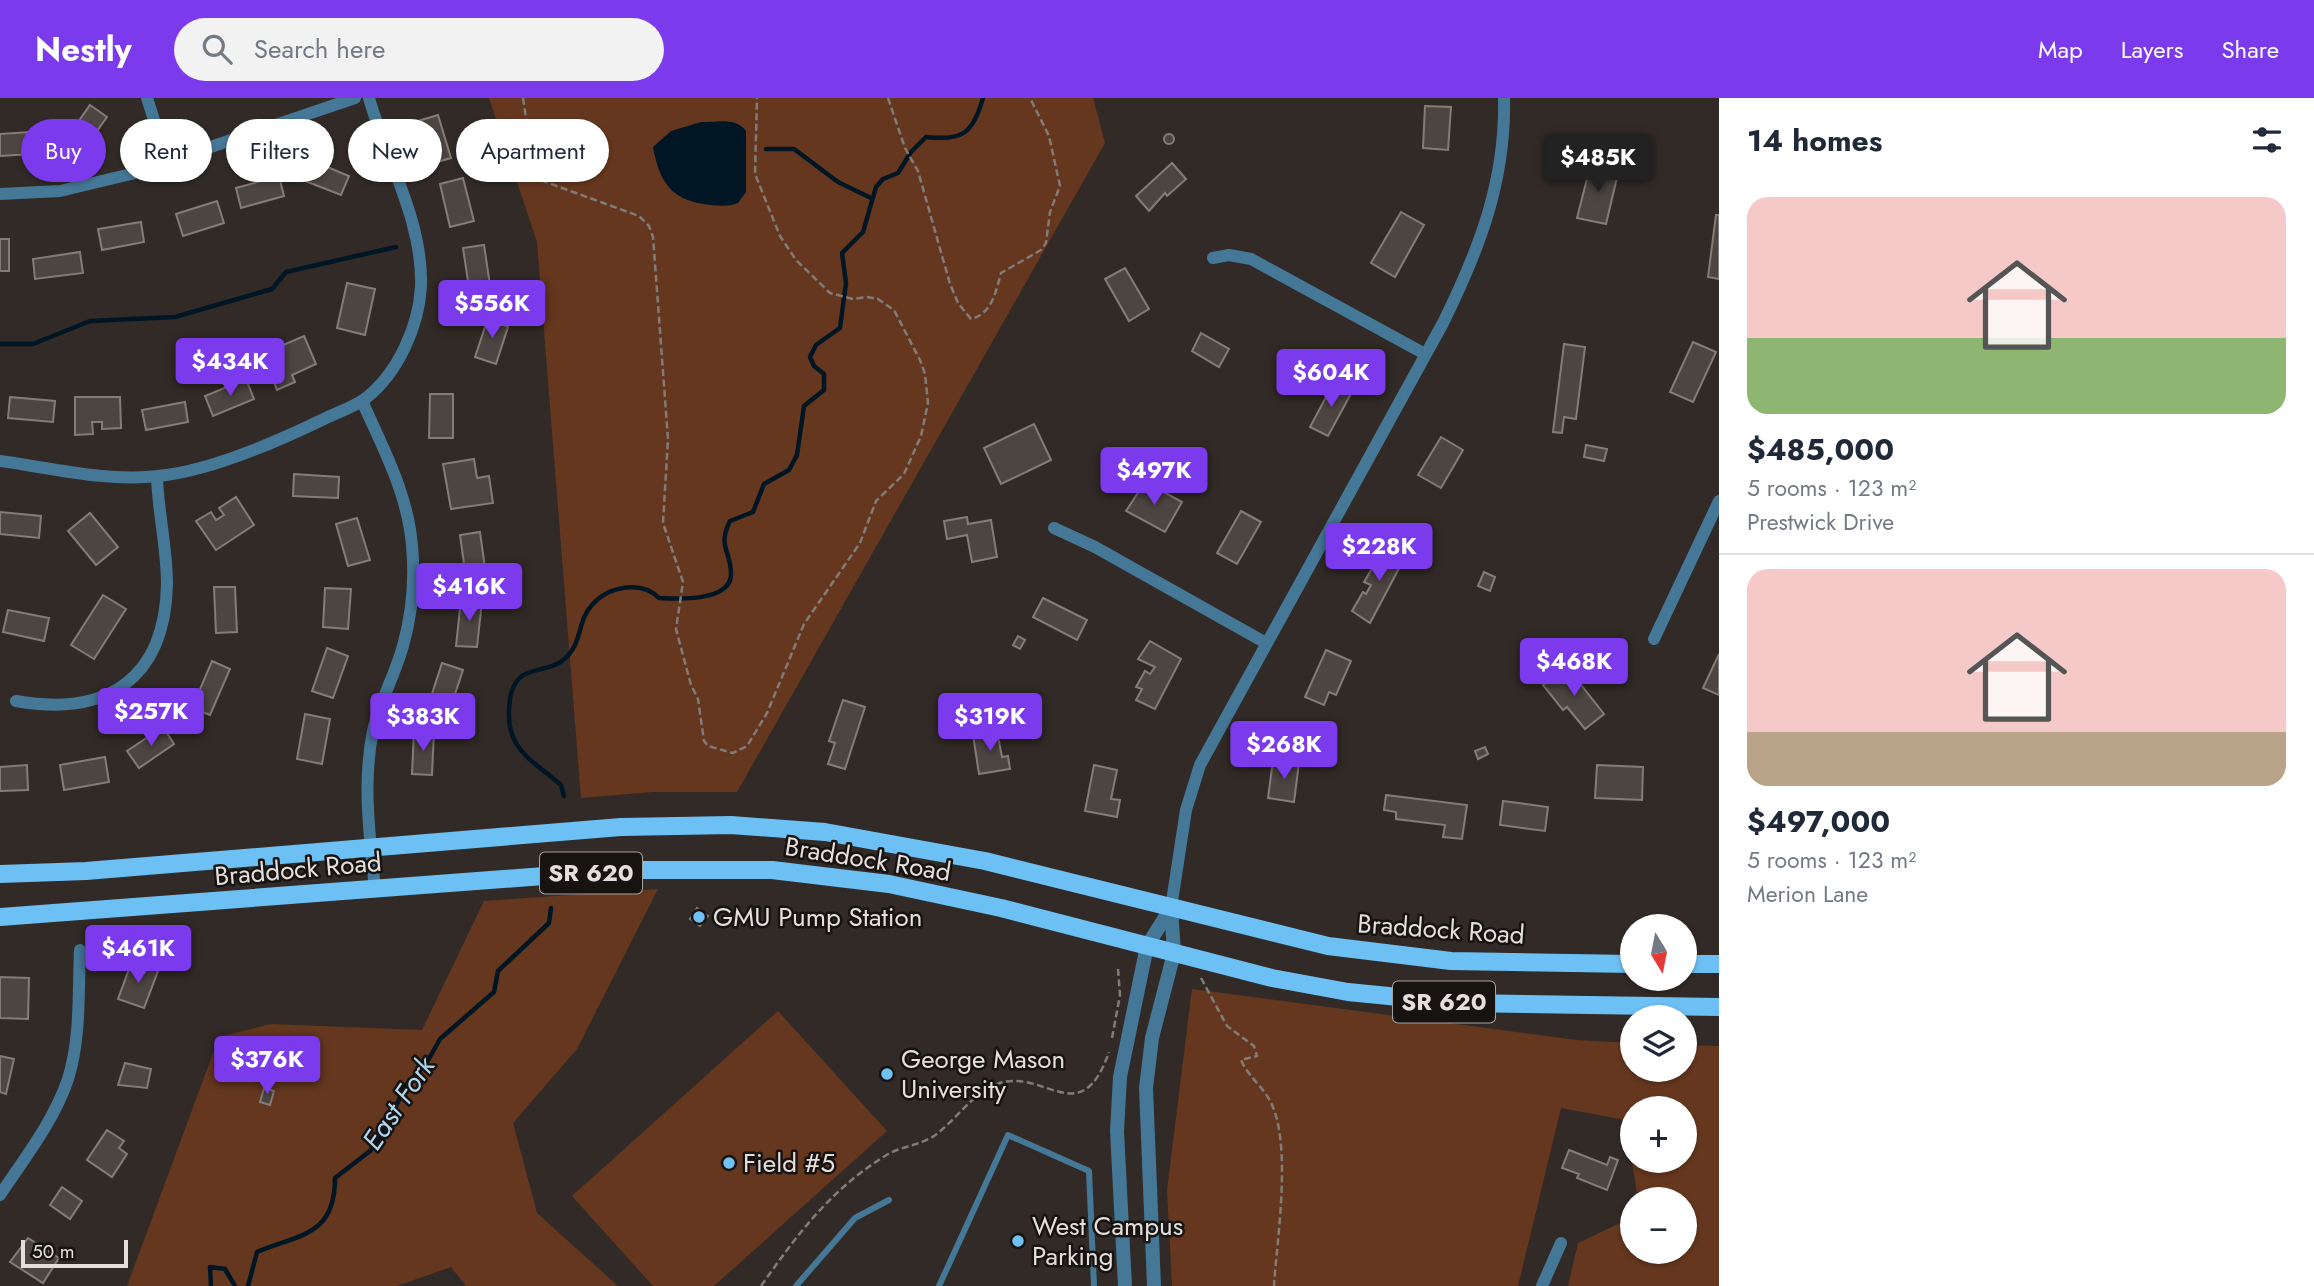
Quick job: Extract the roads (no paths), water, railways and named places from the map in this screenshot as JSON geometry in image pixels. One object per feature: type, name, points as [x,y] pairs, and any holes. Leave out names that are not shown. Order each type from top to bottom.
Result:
[{"type":"main road","name":"Braddock Road","points":[[0,874],[86,871],[621,827],[731,825],[825,832],[985,861],[1328,946],[1451,961],[1620,964]]},
{"type":"main road","name":"Braddock Road","points":[[0,917],[622,870],[772,870],[890,884],[1001,908],[1272,978],[1401,999],[1514,1005],[1719,1007]]},
{"type":"main road","points":[[1698,964],[1719,964]]},
{"type":"street","points":[[147,98],[154,119]]},
{"type":"street","points":[[212,146],[355,98]]},
{"type":"street","points":[[0,461],[73,471],[158,477],[249,451],[362,401],[375,390],[404,348],[417,317],[421,284],[415,233],[369,98]]},
{"type":"street","points":[[1154,1286],[1146,1088],[1152,1038],[1174,953],[1171,908],[1186,810],[1194,781],[1474,260],[1488,219],[1503,148],[1504,98]]},
{"type":"street","points":[[0,194],[60,191],[120,177]]},
{"type":"street","points":[[1213,258],[1229,255],[1251,259],[1425,354]]},
{"type":"street","points":[[362,401],[400,487],[410,526],[414,565],[412,600],[403,645],[380,707],[370,749],[367,800],[375,890]]},
{"type":"street","points":[[16,701],[66,707],[98,699],[130,681],[151,656],[164,616],[167,583],[158,477]]},
{"type":"street","points":[[1654,639],[1719,501]]},
{"type":"street","points":[[1054,528],[1095,547],[1266,643]]},
{"type":"street","points":[[1125,1286],[1118,1103],[1123,1055],[1147,946],[1171,908]]},
{"type":"street","points":[[0,1195],[38,1138],[68,1079],[76,1036],[80,950]]},
{"type":"street","points":[[1542,1286],[1561,1242]]},
{"type":"lane","points":[[939,1286],[1008,1135],[1089,1171],[1094,1286]]},
{"type":"lane","points":[[796,1286],[856,1218],[889,1200]]},
{"type":"water","points":[[701,122],[732,122],[746,131],[746,192],[738,203],[717,206],[683,198],[668,186],[663,178],[653,147],[671,131]]},
{"type":"waterway","name":"East Fork","points":[[564,796],[561,785],[529,759],[515,741],[509,716],[515,683],[526,673],[562,661],[574,647],[587,612],[607,593],[635,587],[652,592],[659,598],[690,598],[713,594],[729,583],[731,574],[725,537],[730,521],[753,512],[764,484],[789,470],[797,455],[804,406],[824,390],[824,374],[814,366],[810,357],[816,345],[840,328],[846,283],[842,253],[863,232],[876,187],[883,179],[898,173],[911,152],[926,137],[949,138],[964,132],[975,120],[983,98]]},
{"type":"waterway","points":[[766,149],[794,149],[838,182],[871,198]]},
{"type":"waterway","points":[[0,344],[33,344],[90,321],[175,317],[272,289],[286,272],[396,247]]},
{"type":"waterway","name":"East Fork","points":[[248,1286],[257,1252],[301,1236],[322,1222],[329,1212],[335,1178],[370,1151],[390,1120],[405,1086],[426,1064],[440,1039],[494,992],[498,971],[549,923],[551,908]]},
{"type":"waterway","name":"East Fork","points":[[211,1286],[210,1267],[225,1269],[235,1286]]},
{"type":"place","name":"GMU Pump Station","points":[[699,917]]},
{"type":"place","name":"George Mason University","points":[[887,1074]]},
{"type":"place","name":"Field #5","points":[[729,1163]]},
{"type":"place","name":"West Campus Parking","points":[[1018,1241]]}]
